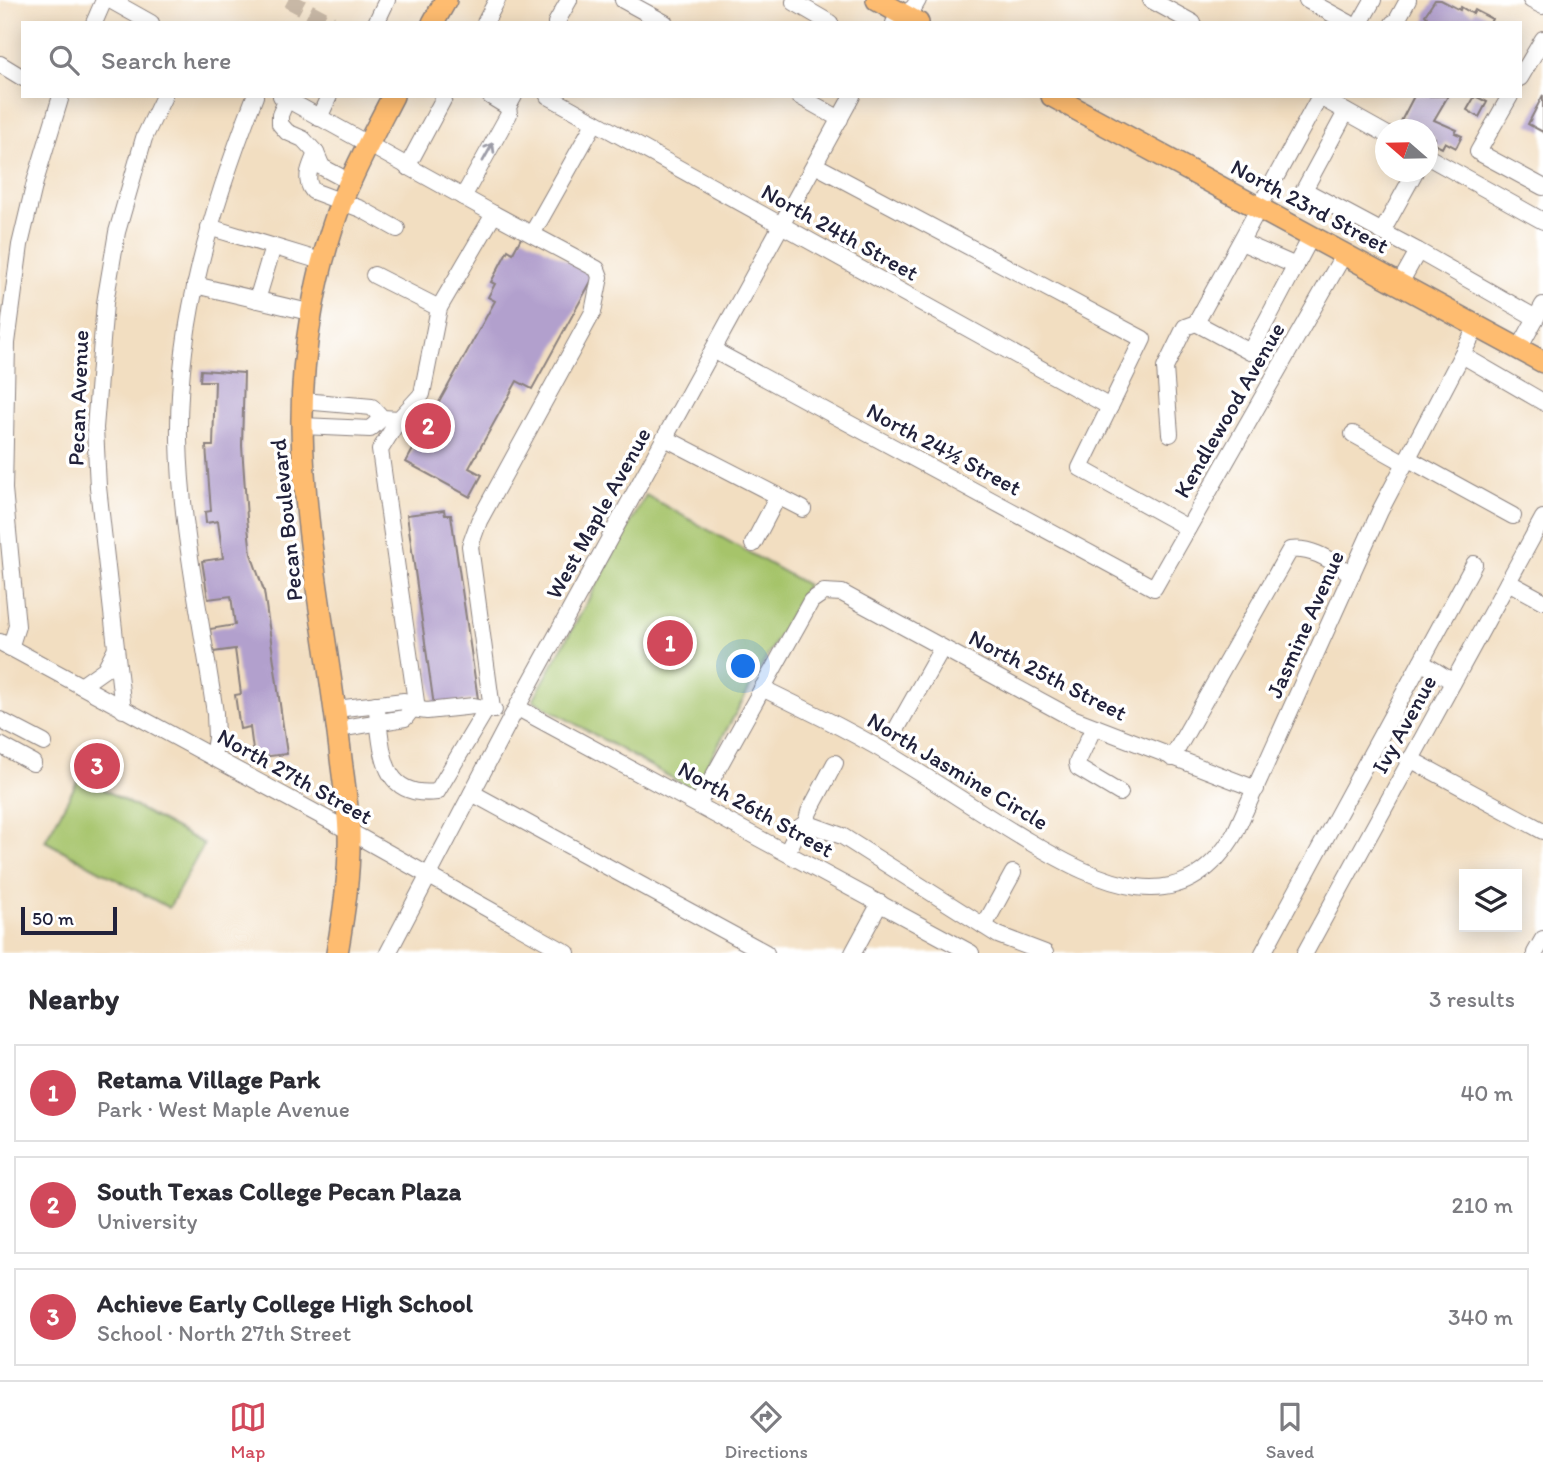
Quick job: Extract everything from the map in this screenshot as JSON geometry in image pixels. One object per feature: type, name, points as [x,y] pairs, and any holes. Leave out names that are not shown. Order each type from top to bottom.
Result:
[{"type":"main road","points":[[434,21],[446,0]]},
{"type":"main road","points":[[877,0],[909,15]]},
{"type":"main road","name":"Pecan Boulevard","points":[[337,953],[347,892],[349,831],[337,719],[309,526],[302,426],[303,401],[313,313],[324,262],[350,182],[392,98]]},
{"type":"main road","name":"North 23rd Street","points":[[1056,98],[1543,362]]},
{"type":"street","points":[[95,21],[104,0]]},
{"type":"street","points":[[110,0],[147,21]]},
{"type":"street","points":[[486,21],[497,0]]},
{"type":"street","points":[[557,21],[569,0]]},
{"type":"street","points":[[624,0],[661,21]]},
{"type":"street","points":[[1152,0],[1189,21]]},
{"type":"street","points":[[1307,0],[1345,21]]},
{"type":"street","points":[[1362,19],[1373,0]]},
{"type":"street","points":[[1397,21],[1408,0]]},
{"type":"street","points":[[377,21],[383,1]]},
{"type":"street","points":[[794,2],[827,21]]},
{"type":"street","points":[[1522,75],[1543,39]]},
{"type":"street","points":[[0,64],[21,77]]},
{"type":"street","points":[[5,645],[17,626],[4,489],[7,343],[20,245],[58,98]]},
{"type":"street","name":"Pecan Avenue","points":[[123,709],[97,475],[95,428],[105,303],[117,232],[144,138],[163,98]]},
{"type":"street","points":[[213,757],[216,738],[215,713],[187,541],[179,441],[180,396],[184,344],[209,227],[254,98]]},
{"type":"street","points":[[350,182],[322,167],[316,153],[303,139],[287,132],[280,124],[284,98],[597,270],[600,276],[593,312],[479,521],[470,546],[490,708],[437,792],[420,794],[405,790],[387,769],[376,704]]},
{"type":"street","points":[[319,118],[328,98]]},
{"type":"street","points":[[407,167],[444,98]]},
{"type":"street","name":"North 24th Street","points":[[552,98],[1110,407]]},
{"type":"street","points":[[803,98],[840,119]]},
{"type":"street","name":"West Maple Avenue","points":[[388,953],[514,714],[851,98]]},
{"type":"street","points":[[1170,434],[1165,368],[1185,327],[1196,323],[1318,98]]},
{"type":"street","points":[[1321,98],[1375,128]]},
{"type":"street","points":[[1509,98],[1478,152],[1543,187]]},
{"type":"street","points":[[463,197],[509,114],[511,101]]},
{"type":"street","points":[[1346,112],[1304,190],[1539,311],[1519,349]]},
{"type":"street","points":[[532,234],[594,122]]},
{"type":"street","points":[[1300,133],[1326,147]]},
{"type":"street","points":[[316,153],[307,175],[308,186],[313,191],[361,209],[397,229]]},
{"type":"street","points":[[1438,163],[1543,221]]},
{"type":"street","points":[[815,165],[1143,339],[1080,468],[1188,528]]},
{"type":"street","points":[[1382,232],[1410,182]]},
{"type":"street","points":[[415,709],[380,450],[399,419],[422,394],[439,308],[494,214]]},
{"type":"street","points":[[209,227],[324,262]]},
{"type":"street","points":[[1196,323],[1250,352],[1311,237]]},
{"type":"street","points":[[1241,242],[1296,266]]},
{"type":"street","points":[[257,300],[274,247]]},
{"type":"street","points":[[1399,285],[1418,251]]},
{"type":"street","name":"Kendlewood Avenue","points":[[1154,588],[1344,254]]},
{"type":"street","points":[[374,275],[439,308]]},
{"type":"street","points":[[195,285],[313,313]]},
{"type":"street","name":"Jasmine Avenue","points":[[1133,887],[1167,886],[1184,880],[1214,862],[1236,833],[1380,511],[1477,326]]},
{"type":"street","name":"North 24½ Street","points":[[713,350],[1154,588]]},
{"type":"street","points":[[1462,355],[1543,402]]},
{"type":"street","points":[[303,401],[372,407],[382,418],[399,419]]},
{"type":"street","points":[[344,428],[345,405]]},
{"type":"street","points":[[302,426],[370,429],[382,418]]},
{"type":"street","points":[[1353,434],[1513,516]]},
{"type":"street","points":[[665,438],[803,509]]},
{"type":"street","points":[[753,544],[778,496]]},
{"type":"street","name":"Ivy Avenue","points":[[1305,953],[1543,517]]},
{"type":"street","points":[[1172,758],[1290,550],[1302,548],[1314,552],[1352,574]]},
{"type":"street","points":[[1263,953],[1474,564]]},
{"type":"street","points":[[1508,582],[1543,601]]},
{"type":"street","name":"North 25th Street","points":[[762,688],[811,601],[824,592],[842,593],[1072,718],[1256,789]]},
{"type":"street","name":"North 27th Street","points":[[5,645],[349,831],[567,953]]},
{"type":"street","points":[[81,686],[105,669],[116,648]]},
{"type":"street","points":[[897,728],[942,648]]},
{"type":"street","points":[[1421,662],[1453,682]]},
{"type":"street","points":[[698,804],[762,688]]},
{"type":"street","name":"North Jasmine Circle","points":[[762,688],[879,747],[1065,863],[1110,883],[1133,887]]},
{"type":"street","points":[[337,719],[376,704],[404,701],[415,709],[427,711],[474,706],[490,708]]},
{"type":"street","name":"North 26th Street","points":[[490,708],[514,714],[698,804],[971,953]]},
{"type":"street","points":[[337,719],[379,723],[405,718],[415,709]]},
{"type":"street","points":[[0,719],[44,743]]},
{"type":"street","points":[[1094,727],[1077,763],[1078,768],[1120,793]]},
{"type":"street","points":[[0,745],[33,762]]},
{"type":"street","points":[[1410,759],[1543,831]]},
{"type":"street","points":[[787,852],[800,827],[806,822],[835,763]]},
{"type":"street","points":[[472,793],[766,953]]},
{"type":"street","points":[[806,822],[842,836],[984,926],[1019,944],[1045,953]]},
{"type":"street","points":[[984,926],[1013,873]]},
{"type":"street","points":[[853,953],[880,903]]},
{"type":"street","points":[[1535,953],[1543,939]]},
{"type":"green space","points":[[646,495],[807,585],[693,790],[533,700]]},
{"type":"green space","points":[[89,760],[108,770],[99,787],[204,844],[169,908],[45,841]]},
{"type":"building","points":[[1435,0],[1441,0],[1460,10],[1461,7],[1473,14],[1475,10],[1492,19],[1425,21],[1425,15]]},
{"type":"building","points":[[1543,95],[1543,132],[1528,124]]},
{"type":"building","points":[[1413,98],[1447,98],[1435,119],[1402,119]]},
{"type":"building","points":[[1474,98],[1487,102],[1479,117],[1467,110]]},
{"type":"building","points":[[1438,122],[1457,130],[1455,133],[1462,136],[1456,148],[1445,142],[1442,148],[1438,146]]},
{"type":"building","points":[[522,236],[594,276],[532,389],[517,381],[469,468],[482,475],[470,497],[406,462],[495,301],[488,297],[495,284],[491,282],[508,250],[513,253]]},
{"type":"building","points":[[201,370],[244,373],[242,446],[251,554],[264,591],[287,754],[254,758],[250,727],[240,729],[235,695],[241,694],[235,649],[213,652],[210,629],[235,625],[231,596],[208,599],[202,561],[223,558],[218,521],[206,523],[205,512],[211,511],[206,446],[213,446],[215,381],[200,381]]},
{"type":"building","points":[[444,510],[445,515],[451,515],[478,699],[434,706],[407,515]]},
{"type":"tunnel","points":[[288,0],[327,21]]},
{"type":"place","name":"South Texas College Pecan Plaza","points":[[428,426]]},
{"type":"place","name":"Retama Village Park","points":[[670,643]]},
{"type":"place","name":"Achieve Early College High School","points":[[97,766]]}]
